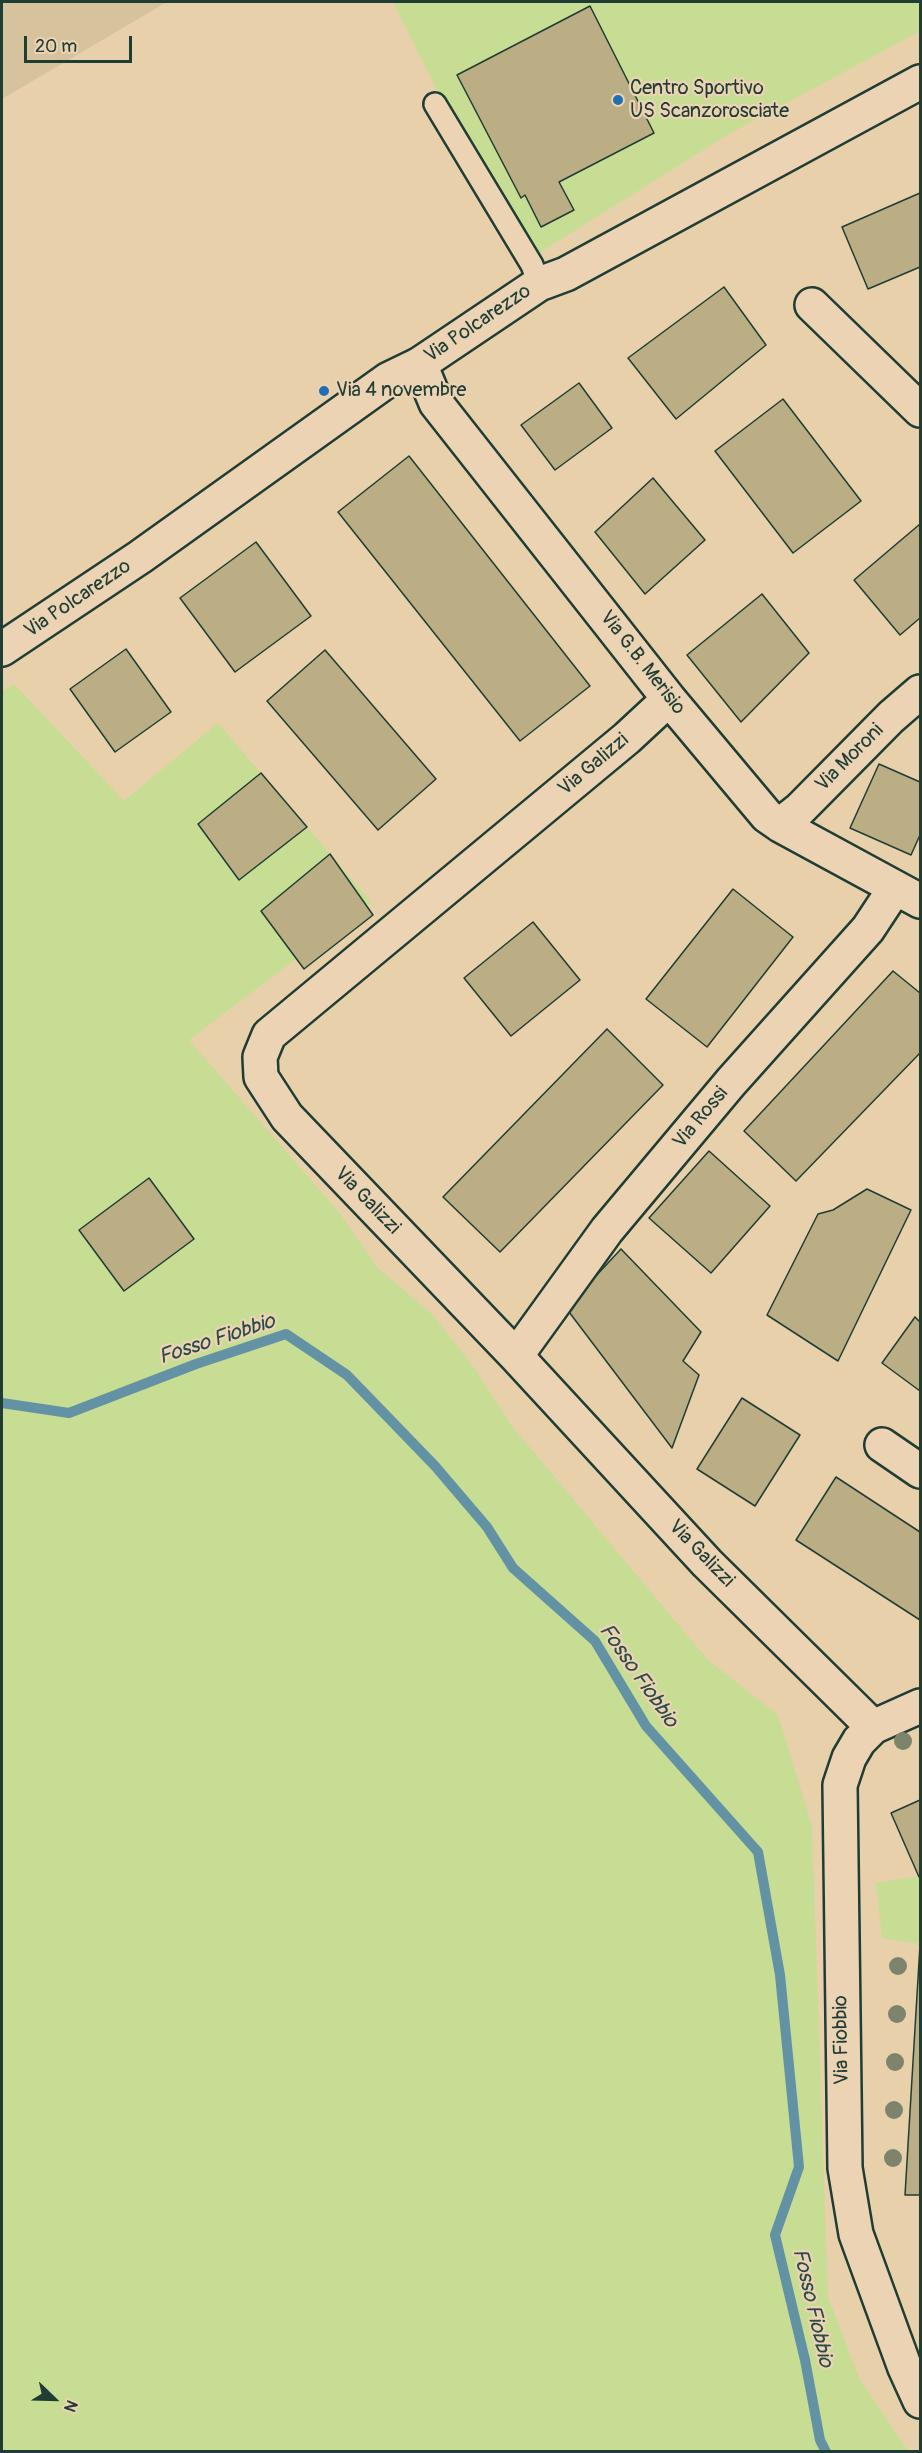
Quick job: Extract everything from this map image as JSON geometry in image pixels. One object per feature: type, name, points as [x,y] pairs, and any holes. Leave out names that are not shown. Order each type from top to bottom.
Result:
[{"type":"street","name":"Via Polcarezzo","points":[[2,649],[140,557],[388,379],[420,364],[539,284],[566,274],[921,82]]},
{"type":"street","points":[[812,304],[921,410]]},
{"type":"street","name":"Via G.B. Merisio","points":[[420,364],[436,403],[669,699],[756,804],[780,825],[908,894]]},
{"type":"street","name":"Via Moroni","points":[[780,825],[799,810],[891,717],[921,692]]},
{"type":"street","name":"Via Galizzi","points":[[669,699],[627,738],[269,1035],[260,1057],[261,1077],[287,1117],[516,1356],[707,1563],[873,1727]]},
{"type":"street","name":"Via Rossi","points":[[516,1356],[607,1230],[730,1082],[868,928],[908,894]]},
{"type":"street","points":[[882,1445],[921,1471]]},
{"type":"street","name":"Via Fiobbio","points":[[921,1706],[873,1727],[859,1741],[849,1758],[840,1785],[845,2168],[856,2234],[905,2368],[921,2401]]},
{"type":"lane","points":[[435,104],[532,266],[539,284]]},
{"type":"shaded area","points":[[2,2],[167,2],[2,99]]},
{"type":"green space","name":"Centro Sportivo US Scanzorosciate","points":[[393,2],[920,2],[920,31],[729,134],[523,263]]},
{"type":"green space","points":[[14,684],[124,801],[218,723],[371,902],[189,1040],[338,1211],[378,1268],[434,1316],[475,1369],[511,1425],[708,1660],[778,1715],[812,1826],[828,2297],[859,2378],[908,2451],[2,2452],[2,692]]},
{"type":"green space","points":[[920,1876],[920,1944],[882,1938],[876,1883]]},
{"type":"building","points":[[590,6],[654,133],[559,182],[574,210],[541,227],[525,195],[521,198],[457,75]]},
{"type":"building","points":[[920,193],[920,267],[868,289],[842,227]]},
{"type":"building","points":[[724,287],[766,345],[676,419],[628,358]]},
{"type":"building","points":[[579,383],[612,428],[555,470],[521,425]]},
{"type":"building","points":[[783,399],[861,501],[793,553],[715,451]]},
{"type":"building","points":[[409,456],[590,686],[520,741],[338,512]]},
{"type":"building","points":[[653,478],[705,540],[645,594],[595,532]]},
{"type":"building","points":[[920,524],[920,618],[900,635],[854,580]]},
{"type":"building","points":[[256,542],[311,616],[235,672],[180,598]]},
{"type":"building","points":[[762,594],[809,653],[741,722],[687,655]]},
{"type":"building","points":[[126,649],[171,712],[115,752],[70,689]]},
{"type":"building","points":[[325,650],[436,779],[378,830],[267,701]]},
{"type":"building","points":[[879,764],[920,782],[920,835],[911,855],[850,828]]},
{"type":"building","points":[[261,773],[307,827],[239,880],[198,824]]},
{"type":"building","points":[[330,854],[373,915],[304,969],[261,911]]},
{"type":"building","points":[[733,889],[793,937],[707,1047],[646,999]]},
{"type":"building","points":[[533,922],[580,980],[511,1036],[464,978]]},
{"type":"building","points":[[893,971],[920,993],[920,1053],[796,1181],[744,1131]]},
{"type":"building","points":[[607,1029],[663,1085],[500,1252],[443,1197]]},
{"type":"building","points":[[709,1151],[770,1206],[711,1273],[649,1218]]},
{"type":"building","points":[[149,1178],[194,1239],[124,1291],[79,1230]]},
{"type":"building","points":[[867,1189],[911,1210],[838,1361],[767,1315],[818,1214],[833,1210]]},
{"type":"building","points":[[621,1249],[701,1332],[683,1361],[699,1375],[672,1448],[566,1308]]},
{"type":"building","points":[[915,1317],[920,1322],[920,1391],[882,1363]]},
{"type":"building","points":[[742,1398],[800,1435],[755,1506],[697,1469]]},
{"type":"building","points":[[836,1477],[920,1532],[920,1620],[796,1540]]},
{"type":"building","points":[[920,1800],[920,1876],[919,1877],[891,1813]]},
{"type":"building","points":[[920,1945],[920,2195],[905,2195]]},
{"type":"waterway","name":"Fosso Fiobbio","points":[[2,1403],[69,1413],[196,1364],[286,1334],[347,1375],[435,1466],[487,1527],[513,1568],[595,1641],[646,1726],[758,1852],[780,1975],[799,2167],[775,2235],[805,2360],[820,2440],[826,2452]]},
{"type":"place","name":"Centro Sportivo US Scanzorosciate","points":[[618,100]]},
{"type":"place","name":"Via 4 novembre","points":[[324,391]]}]
